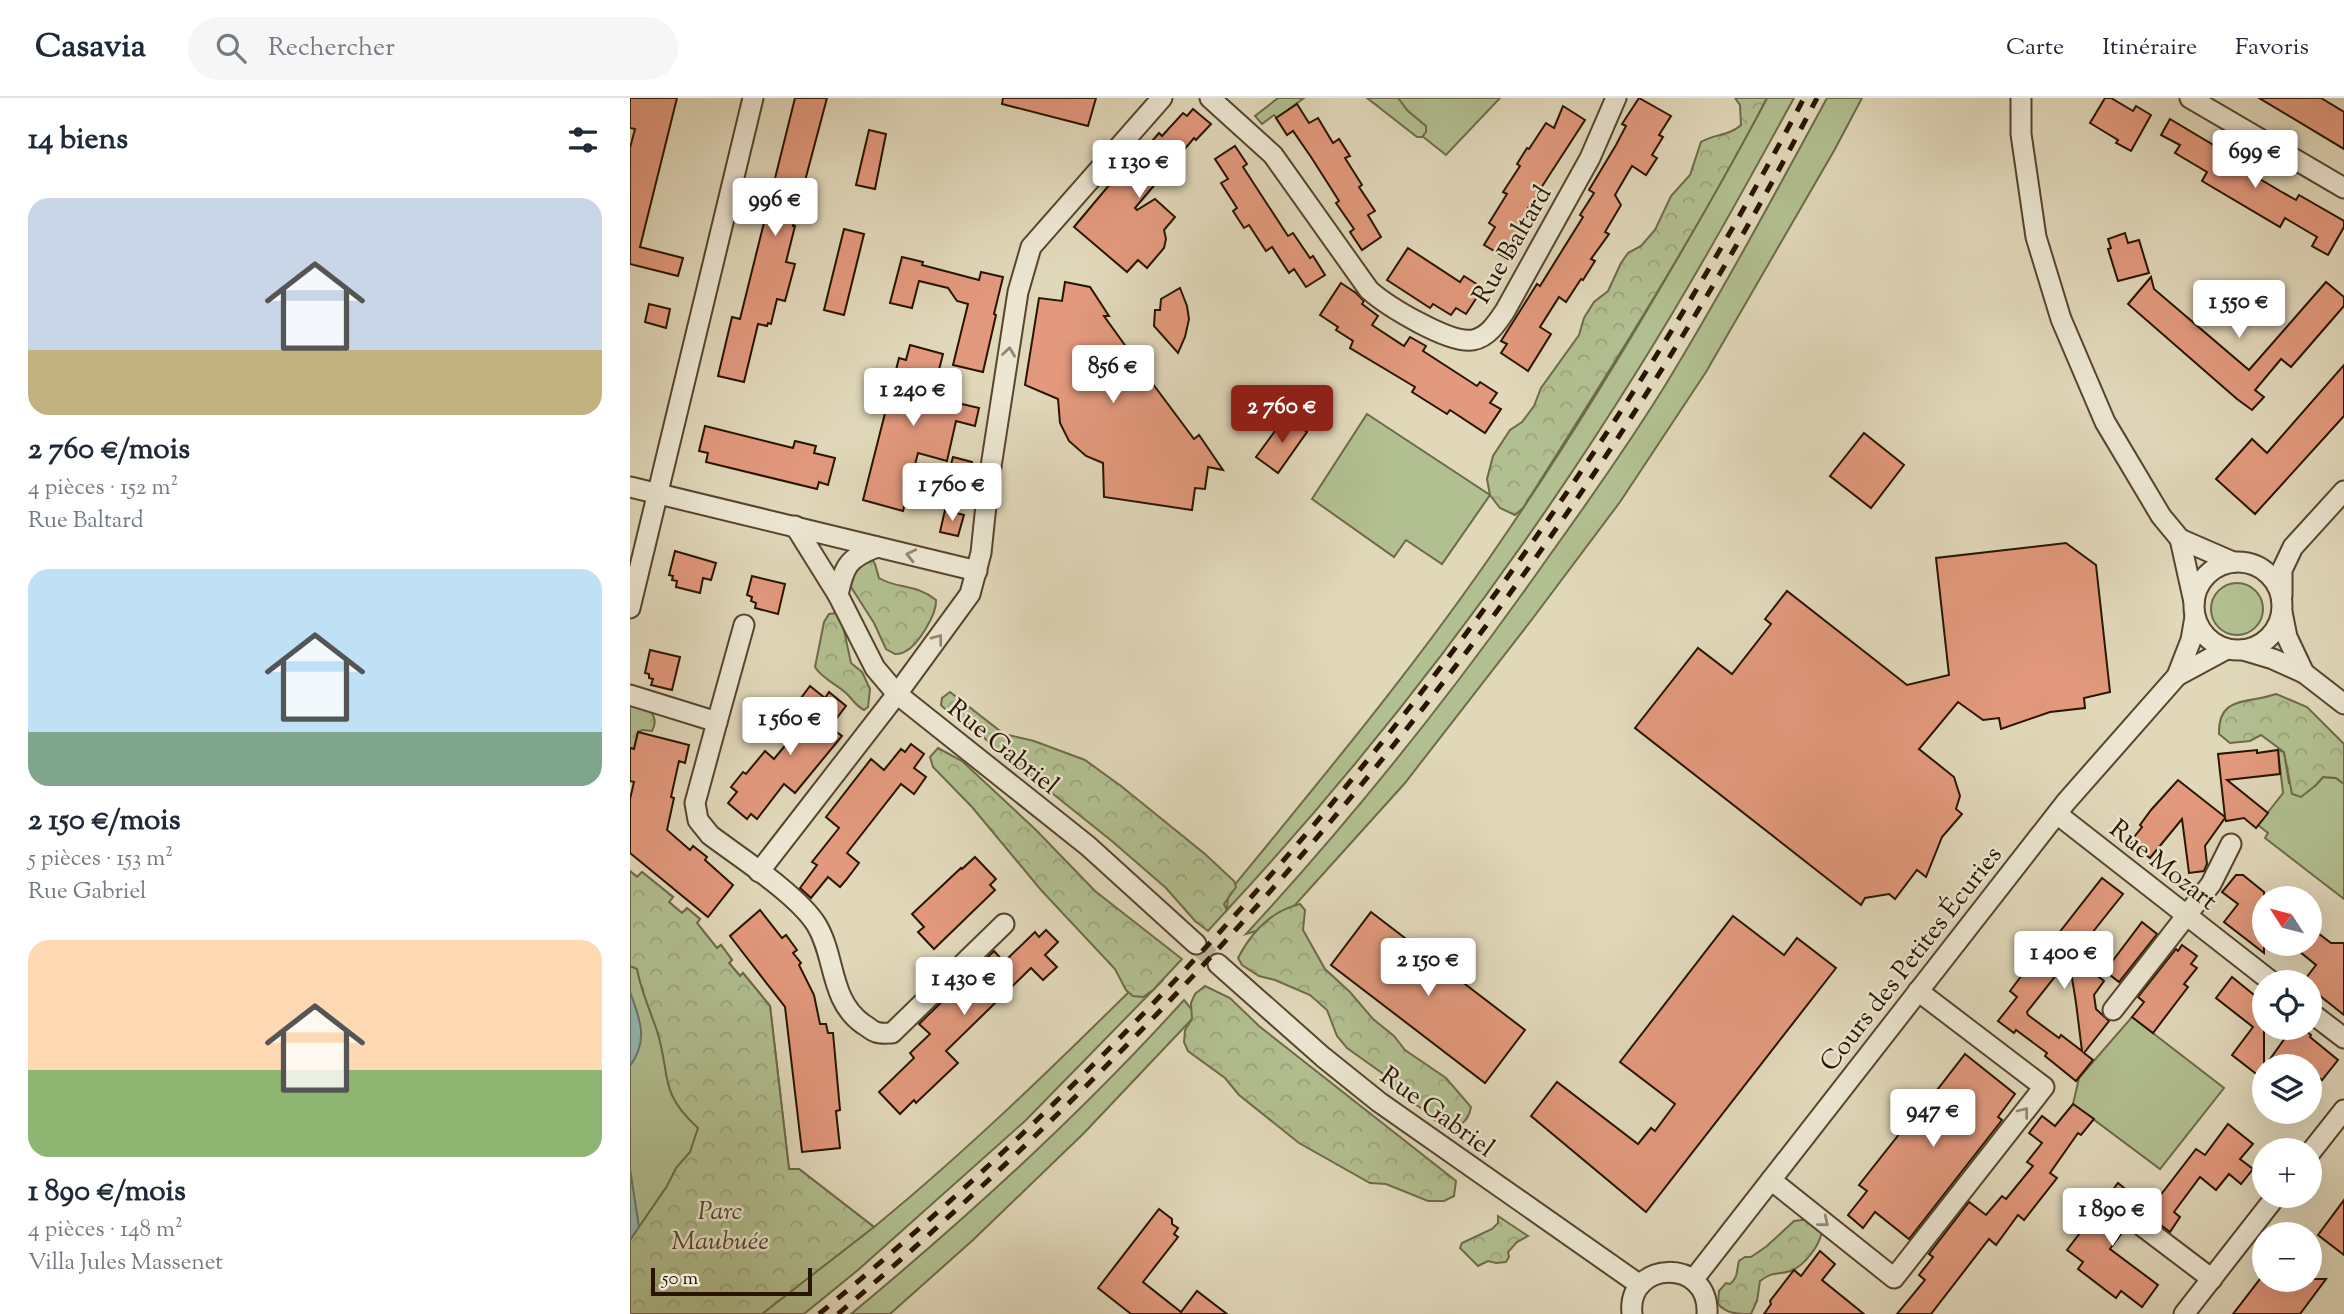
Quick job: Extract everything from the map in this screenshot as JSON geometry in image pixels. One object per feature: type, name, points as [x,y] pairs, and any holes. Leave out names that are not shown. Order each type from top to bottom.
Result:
[{"type":"street","points":[[630,608],[753,98]]},
{"type":"street","points":[[759,872],[897,694],[970,594],[977,571],[1018,292],[1031,247],[1162,98]]},
{"type":"street","name":"Rue Baltard","points":[[1210,98],[1273,155],[1377,298],[1433,330],[1458,339],[1473,340],[1495,327],[1505,311],[1590,158],[1616,98]]},
{"type":"street","points":[[2021,98],[2021,134],[2036,237],[2061,319],[2105,422],[2161,516],[2180,539],[2195,609],[2207,638],[2216,645],[2273,659],[2304,673],[2344,704]]},
{"type":"street","points":[[2190,98],[2344,188]]},
{"type":"street","points":[[630,487],[977,571]]},
{"type":"street","points":[[2304,673],[2287,637],[2282,605],[2282,570],[2293,547],[2344,491]]},
{"type":"street","name":"Rue Gabriel","points":[[794,526],[838,596],[875,668],[897,694],[1087,846],[1196,944]]},
{"type":"street","points":[[2180,539],[2260,567],[2270,575],[2282,605],[2277,626],[2269,638],[2257,646],[2235,650]]},
{"type":"street","points":[[838,596],[843,573],[850,561],[877,547]]},
{"type":"street","points":[[2195,609],[2198,587],[2207,575],[2219,566],[2293,547]]},
{"type":"street","name":"Cours des Petites Écuries","points":[[1693,1280],[2057,814],[2177,676],[2191,640],[2195,609]]},
{"type":"street","points":[[744,625],[695,803],[698,820],[710,835],[801,905],[816,923],[826,943],[835,982],[843,1001],[857,1020],[875,1032],[892,1033],[1004,924]]},
{"type":"street","name":"Cours des Petites Écuries","points":[[2177,676],[2235,650]]},
{"type":"street","points":[[630,695],[717,722]]},
{"type":"street","name":"Rue Mozart","points":[[2057,814],[2257,970]]},
{"type":"street","points":[[2113,1010],[2211,884],[2231,844]]},
{"type":"street","name":"Rue Gabriel","points":[[1218,964],[1379,1102],[1640,1285]]},
{"type":"street","points":[[1771,1180],[1894,1278],[2044,1087],[1918,991]]},
{"type":"street","points":[[2322,1021],[2344,1038]]},
{"type":"street","points":[[2322,1138],[2344,1110]]},
{"type":"street","points":[[2184,1314],[2267,1208]]},
{"type":"street","points":[[2143,1226],[2212,1279]]},
{"type":"street","points":[[1632,1314],[1633,1296],[1640,1285],[1659,1273],[1671,1271],[1683,1274],[1701,1289],[1706,1299],[1707,1314]]},
{"type":"green space","points":[[1278,98],[1304,98],[1277,118],[1274,115],[1262,124],[1255,116]]},
{"type":"green space","points":[[1367,98],[1398,98],[1408,111],[1426,126],[1426,132],[1422,137],[1417,137]]},
{"type":"green space","points":[[1374,98],[1500,98],[1446,155]]},
{"type":"green space","points":[[1735,98],[1767,98],[1680,254],[1523,508],[1515,515],[1500,508],[1490,495],[1487,479],[1493,456],[1510,430],[1522,422],[1534,406],[1541,388],[1579,335],[1584,318],[1594,302],[1608,291],[1628,253],[1641,246],[1655,230],[1671,196],[1690,175],[1701,142],[1741,125],[1740,105]]},
{"type":"green space","points":[[1767,98],[1794,98],[1639,368],[1546,511],[1497,581],[1393,716],[1284,847],[1227,910],[1228,893],[1404,674],[1471,584],[1539,485],[1641,321]]},
{"type":"green space","points":[[1827,98],[1862,98],[1706,372],[1620,502],[1405,783],[1287,914],[1246,934],[1326,844],[1403,751],[1512,608],[1623,451],[1687,349]]},
{"type":"green space","points":[[1367,414],[1490,495],[1442,564],[1406,540],[1394,557],[1312,499]]},
{"type":"green space","points":[[871,558],[879,578],[922,591],[936,600],[926,628],[911,648],[902,653],[895,654],[886,649],[874,623],[851,587],[852,577],[857,569]]},
{"type":"green space","points":[[2237,583],[2247,585],[2255,591],[2261,599],[2261,619],[2255,627],[2247,633],[2237,635],[2227,633],[2219,627],[2213,619],[2211,609],[2213,599],[2219,591],[2227,585]]},
{"type":"green space","points":[[836,613],[842,621],[851,663],[862,672],[870,689],[868,707],[864,710],[815,667],[824,622],[829,614]]},
{"type":"green space","points":[[950,692],[1004,734],[1034,741],[1085,760],[1121,786],[1234,881],[1236,887],[1224,904],[1227,910],[1208,931],[1195,921],[1166,888],[1113,842],[968,723],[949,713],[941,705],[942,698]]},
{"type":"green space","points":[[2276,694],[2307,707],[2344,744],[2344,784],[2336,778],[2323,777],[2301,797],[2292,794],[2284,752],[2261,735],[2250,741],[2230,743],[2219,734],[2220,721],[2229,707]]},
{"type":"green space","points":[[630,698],[649,710],[654,719],[652,731],[638,732],[634,749],[630,748]]},
{"type":"green space","points":[[938,748],[962,761],[1036,830],[1095,891],[1182,959],[1153,990],[1143,997],[1133,996],[1126,990],[1115,969],[1041,890],[972,807],[933,767],[930,757]]},
{"type":"green space","points":[[2278,750],[2284,752],[2289,783],[2315,786],[2323,777],[2336,778],[2344,784],[2344,899],[2265,838],[2268,833],[2258,825],[2283,793]]},
{"type":"green space","name":"Parc Maubuée","points":[[630,871],[637,877],[642,872],[673,897],[669,902],[682,913],[687,908],[700,919],[697,923],[717,948],[721,945],[732,960],[729,963],[740,976],[743,973],[770,1006],[789,1169],[799,1169],[874,1227],[1044,1075],[1142,979],[1162,981],[1025,1121],[858,1270],[804,1314],[630,1314]]},
{"type":"green space","name":"Parc Maubuée","points":[[630,871],[637,877],[642,872],[673,897],[669,902],[682,913],[687,908],[700,919],[697,923],[717,948],[721,945],[732,960],[729,963],[740,976],[743,973],[770,1006],[789,1169],[799,1169],[874,1227],[762,1314],[630,1314],[630,1240],[667,1186],[676,1168],[690,1152],[698,1128],[685,1115],[671,1093],[657,1031],[637,969],[630,966]]},
{"type":"green space","points":[[1300,904],[1305,910],[1303,930],[1325,969],[1405,1050],[1446,1078],[1471,1107],[1468,1117],[1462,1123],[1443,1128],[1426,1111],[1403,1097],[1382,1073],[1347,1048],[1337,1036],[1327,1010],[1310,995],[1259,976],[1242,965],[1238,958],[1263,924],[1280,912]]},
{"type":"green space","points":[[1205,986],[1230,998],[1259,1026],[1456,1181],[1454,1196],[1444,1201],[1428,1201],[1386,1184],[1370,1183],[1299,1143],[1239,1095],[1225,1078],[1188,1051],[1184,1042],[1185,1030],[1192,1019],[1191,1003],[1195,994]]},
{"type":"green space","points":[[1184,1000],[1193,1011],[1192,1019],[1084,1133],[973,1240],[890,1314],[851,1314],[1023,1163],[1105,1083]]},
{"type":"green space","points":[[2132,1017],[2224,1088],[2160,1169],[2073,1104],[2079,1078]]},
{"type":"green space","points":[[1498,1216],[1528,1236],[1517,1242],[1508,1252],[1506,1262],[1488,1261],[1478,1266],[1460,1248],[1462,1243],[1492,1229],[1498,1223]]},
{"type":"green space","points":[[1809,1219],[1822,1232],[1815,1249],[1791,1271],[1772,1274],[1760,1281],[1757,1301],[1751,1314],[1729,1312],[1718,1304],[1719,1291],[1735,1278],[1739,1261],[1751,1257],[1767,1246],[1794,1221]]},
{"type":"water","points":[[630,992],[639,1020],[641,1038],[630,1066]]},
{"type":"water","points":[[630,1169],[639,1227],[630,1240]]},
{"type":"building","points":[[630,98],[677,98],[640,247],[683,258],[678,276],[630,264],[630,148],[635,129],[630,128]]},
{"type":"building","points":[[795,98],[827,98],[793,226],[786,262],[795,264],[785,301],[777,299],[771,324],[758,324],[744,382],[718,376],[732,317],[740,319]]},
{"type":"building","points":[[1003,98],[1096,98],[1088,126],[1002,104]]},
{"type":"building","points":[[1639,98],[1671,116],[1659,135],[1663,137],[1652,155],[1657,158],[1646,175],[1632,166],[1615,195],[1621,205],[1605,232],[1609,234],[1591,259],[1595,261],[1583,280],[1581,279],[1566,302],[1559,297],[1540,327],[1551,334],[1528,371],[1501,353],[1507,344],[1501,341],[1537,284],[1540,286],[1583,217],[1580,215],[1594,193],[1589,190],[1626,126],[1622,124]]},
{"type":"building","points":[[2105,98],[2111,98],[2133,111],[2136,106],[2151,115],[2131,151],[2090,123]]},
{"type":"building","points":[[2259,98],[2321,98],[2344,112],[2344,149]]},
{"type":"building","points":[[1297,104],[1309,123],[1318,118],[1333,143],[1339,139],[1350,156],[1345,158],[1362,185],[1359,187],[1375,211],[1368,215],[1381,237],[1362,250],[1350,232],[1354,229],[1336,203],[1339,201],[1311,157],[1293,131],[1287,135],[1276,118]]},
{"type":"building","points":[[1563,106],[1585,120],[1528,208],[1532,210],[1519,230],[1522,232],[1516,242],[1518,243],[1508,259],[1484,245],[1495,227],[1489,223],[1507,194],[1503,192],[1520,166],[1517,164],[1527,148],[1529,149],[1546,123],[1554,128]]},
{"type":"building","points":[[1193,109],[1211,124],[1196,140],[1194,138],[1135,208],[1137,210],[1155,199],[1175,217],[1164,230],[1164,248],[1147,268],[1138,260],[1127,272],[1074,227],[1136,153],[1139,156],[1159,133],[1162,136],[1183,113],[1187,116]]},
{"type":"building","points":[[2170,119],[2220,149],[2218,154],[2280,191],[2296,200],[2299,195],[2344,221],[2344,227],[2328,255],[2312,246],[2317,237],[2285,218],[2280,227],[2202,181],[2207,172],[2175,153],[2180,145],[2161,135]]},
{"type":"building","points":[[869,130],[886,134],[875,189],[856,185]]},
{"type":"building","points":[[1235,146],[1247,164],[1243,167],[1288,236],[1293,233],[1325,275],[1306,287],[1294,269],[1289,273],[1272,247],[1266,251],[1249,225],[1244,228],[1233,211],[1237,208],[1221,183],[1228,179],[1215,159]]},
{"type":"building","points":[[844,229],[864,234],[844,315],[824,310]]},
{"type":"building","points":[[2125,233],[2128,243],[2139,240],[2149,273],[2118,281],[2108,249],[2111,248],[2108,239]]},
{"type":"building","points":[[1408,248],[1460,282],[1464,276],[1483,288],[1466,314],[1456,308],[1451,315],[1433,304],[1430,308],[1387,280]]},
{"type":"building","points":[[902,257],[979,280],[981,272],[1003,277],[983,372],[953,365],[968,304],[957,301],[948,288],[919,281],[912,308],[890,303]]},
{"type":"building","points":[[2151,277],[2154,289],[2249,370],[2326,282],[2344,297],[2344,306],[2291,367],[2281,359],[2255,390],[2264,397],[2252,410],[2128,304]]},
{"type":"building","points":[[1065,282],[1090,287],[1109,316],[1104,316],[1150,380],[1194,439],[1199,435],[1223,470],[1208,467],[1205,489],[1195,488],[1192,510],[1104,497],[1103,463],[1086,456],[1069,441],[1060,423],[1058,399],[1025,385],[1039,298],[1062,301]]},
{"type":"building","points":[[1341,283],[1356,293],[1364,301],[1362,304],[1378,316],[1372,325],[1404,346],[1410,337],[1426,346],[1423,351],[1477,386],[1480,382],[1497,393],[1490,403],[1501,409],[1485,433],[1450,410],[1447,414],[1412,392],[1415,387],[1350,348],[1353,341],[1320,315]]},
{"type":"building","points":[[1180,288],[1189,319],[1178,353],[1154,326],[1155,310],[1160,310],[1161,299]]},
{"type":"building","points":[[649,304],[670,309],[666,328],[645,322]]},
{"type":"building","points":[[910,345],[943,354],[932,397],[979,408],[975,426],[956,421],[947,461],[918,453],[903,511],[863,500],[899,358],[906,360]]},
{"type":"building","points":[[2344,365],[2344,416],[2255,514],[2216,479],[2252,439],[2267,453]]},
{"type":"building","points":[[1286,416],[1307,432],[1278,473],[1256,457]]},
{"type":"building","points":[[705,426],[793,448],[795,441],[816,446],[814,453],[835,458],[828,485],[819,482],[817,489],[706,462],[708,453],[699,451]]},
{"type":"building","points":[[1864,433],[1904,465],[1871,508],[1830,476]]},
{"type":"building","points":[[953,457],[972,462],[968,479],[948,475]]},
{"type":"building","points":[[945,510],[964,515],[958,536],[940,532]]},
{"type":"building","points":[[2066,543],[2096,565],[2110,692],[2084,698],[2085,708],[2050,712],[2001,729],[1999,718],[1983,720],[1958,702],[1919,749],[1954,777],[1960,796],[1956,809],[1962,814],[1942,837],[1926,877],[1917,870],[1895,899],[1889,894],[1865,898],[1861,905],[1635,728],[1698,648],[1732,674],[1771,624],[1765,619],[1787,591],[1907,685],[1949,675],[1936,558]]},
{"type":"building","points":[[675,551],[716,563],[711,580],[703,578],[700,593],[676,587],[677,581],[672,580],[673,576],[669,575]]},
{"type":"building","points":[[752,576],[785,584],[778,614],[755,608],[756,603],[747,595]]},
{"type":"building","points":[[650,650],[680,657],[672,690],[651,685],[653,679],[645,673]]},
{"type":"building","points":[[810,686],[825,698],[829,692],[846,706],[830,727],[842,736],[795,793],[784,784],[757,819],[751,814],[747,819],[728,803],[737,792],[731,787],[765,751],[774,759],[812,713],[798,702]]},
{"type":"building","points":[[638,732],[689,745],[685,763],[679,761],[667,830],[690,850],[693,846],[707,857],[705,860],[733,885],[708,917],[630,853],[630,799],[634,782],[630,781],[630,748],[634,749]]},
{"type":"building","points":[[911,744],[924,754],[914,768],[926,777],[914,794],[901,784],[847,853],[859,863],[840,887],[828,877],[811,898],[800,888],[817,865],[812,862],[839,828],[826,817],[871,759],[884,770],[901,749],[905,752]]},
{"type":"building","points":[[2257,750],[2257,753],[2278,750],[2280,774],[2227,780],[2268,813],[2256,828],[2244,818],[2226,821],[2225,818],[2205,846],[2207,864],[2204,871],[2189,873],[2182,819],[2150,858],[2130,842],[2151,810],[2178,780],[2225,817],[2218,754]]},
{"type":"building","points":[[975,857],[996,879],[990,885],[995,890],[934,949],[918,932],[924,927],[912,914]]},
{"type":"building","points":[[2236,875],[2243,875],[2257,886],[2252,886],[2252,944],[2224,922],[2238,904],[2222,892]]},
{"type":"building","points":[[2102,878],[2123,894],[2073,957],[2104,981],[2094,995],[2096,1009],[2109,1021],[2084,1053],[2093,1060],[2076,1081],[2045,1056],[2047,1053],[2016,1030],[2014,1033],[1998,1021],[2017,997],[2010,991],[2034,959],[2037,961]],"holes":[[[2069,959],[2082,1051],[2061,1035],[2059,1038],[2027,1012]]]},
{"type":"building","points":[[760,910],[782,938],[786,935],[797,950],[793,953],[801,963],[799,965],[814,995],[820,1024],[826,1024],[828,1033],[833,1033],[840,1110],[836,1111],[840,1148],[802,1152],[785,1007],[730,936]]},
{"type":"building","points":[[1371,912],[1525,1030],[1485,1083],[1331,965]]},
{"type":"building","points":[[1733,916],[1784,955],[1797,938],[1836,968],[1646,1212],[1531,1116],[1557,1082],[1638,1144],[1651,1128],[1655,1131],[1675,1104],[1620,1062]]},
{"type":"building","points":[[2142,922],[2157,934],[2119,982],[2105,971]]},
{"type":"building","points":[[1046,930],[1058,942],[1045,955],[1057,967],[1043,980],[1031,968],[946,1051],[958,1063],[916,1103],[914,1100],[900,1114],[879,1092],[914,1058],[910,1053],[930,1034],[919,1024],[994,951],[1004,962],[1035,932],[1039,937]]},
{"type":"building","points":[[2322,936],[2331,943],[2344,943],[2344,1015],[2322,998],[2322,970],[2312,970],[2316,965],[2305,956],[2322,956]]},
{"type":"building","points":[[2182,945],[2197,956],[2191,964],[2197,968],[2184,984],[2188,987],[2153,1033],[2132,1017],[2144,1002],[2138,997]]},
{"type":"building","points":[[2232,977],[2252,993],[2252,1026],[2216,998]]},
{"type":"building","points":[[2252,1028],[2252,1040],[2264,1040],[2264,1054],[2252,1054],[2252,1071],[2232,1055]]},
{"type":"building","points":[[2284,1040],[2314,1040],[2338,1060],[2322,1080],[2322,1054],[2274,1054]]},
{"type":"building","points":[[1965,1054],[2015,1094],[1998,1117],[2002,1120],[1909,1239],[1875,1212],[1863,1228],[1848,1215],[1867,1191],[1859,1185]]},
{"type":"building","points":[[2073,1104],[2094,1119],[2081,1135],[2078,1133],[2050,1173],[2057,1178],[2024,1220],[2018,1215],[1996,1245],[1989,1239],[1931,1314],[1897,1314],[1925,1280],[1919,1275],[1933,1257],[1929,1254],[1969,1202],[1986,1215],[2002,1196],[2006,1199],[2033,1166],[2027,1162],[2042,1143],[2029,1133],[2042,1116],[2055,1126]]},
{"type":"building","points":[[2228,1124],[2252,1143],[2240,1159],[2252,1170],[2241,1184],[2229,1174],[2216,1190],[2200,1177],[2174,1212],[2180,1217],[2170,1232],[2146,1214],[2196,1149],[2205,1155]]},
{"type":"building","points":[[2118,1183],[2145,1205],[2110,1249],[2158,1285],[2142,1307],[2121,1291],[2116,1298],[2078,1269],[2083,1262],[2067,1250]]},
{"type":"building","points":[[2344,1200],[2344,1255],[2322,1238],[2322,1230]]},
{"type":"building","points":[[1159,1209],[1172,1219],[1172,1224],[1178,1228],[1174,1234],[1178,1237],[1143,1282],[1181,1312],[1197,1291],[1227,1314],[1131,1314],[1098,1288]]},
{"type":"building","points":[[1820,1251],[1835,1264],[1822,1280],[1864,1314],[1764,1314],[1771,1304],[1770,1301],[1794,1270],[1801,1276]]},
{"type":"building","points":[[2252,1289],[2252,1292],[2316,1292],[2300,1314],[2233,1314]]},
{"type":"tunnel","points":[[1196,944],[1218,964]]},
{"type":"railway","points":[[819,1314],[968,1185],[1109,1048],[1244,905],[1372,755],[1492,599],[1604,437],[1708,270],[1804,98]]},
{"type":"railway","points":[[838,1314],[985,1183],[1126,1046],[1260,903],[1387,754],[1506,598],[1618,437],[1722,270],[1817,98]]}]
